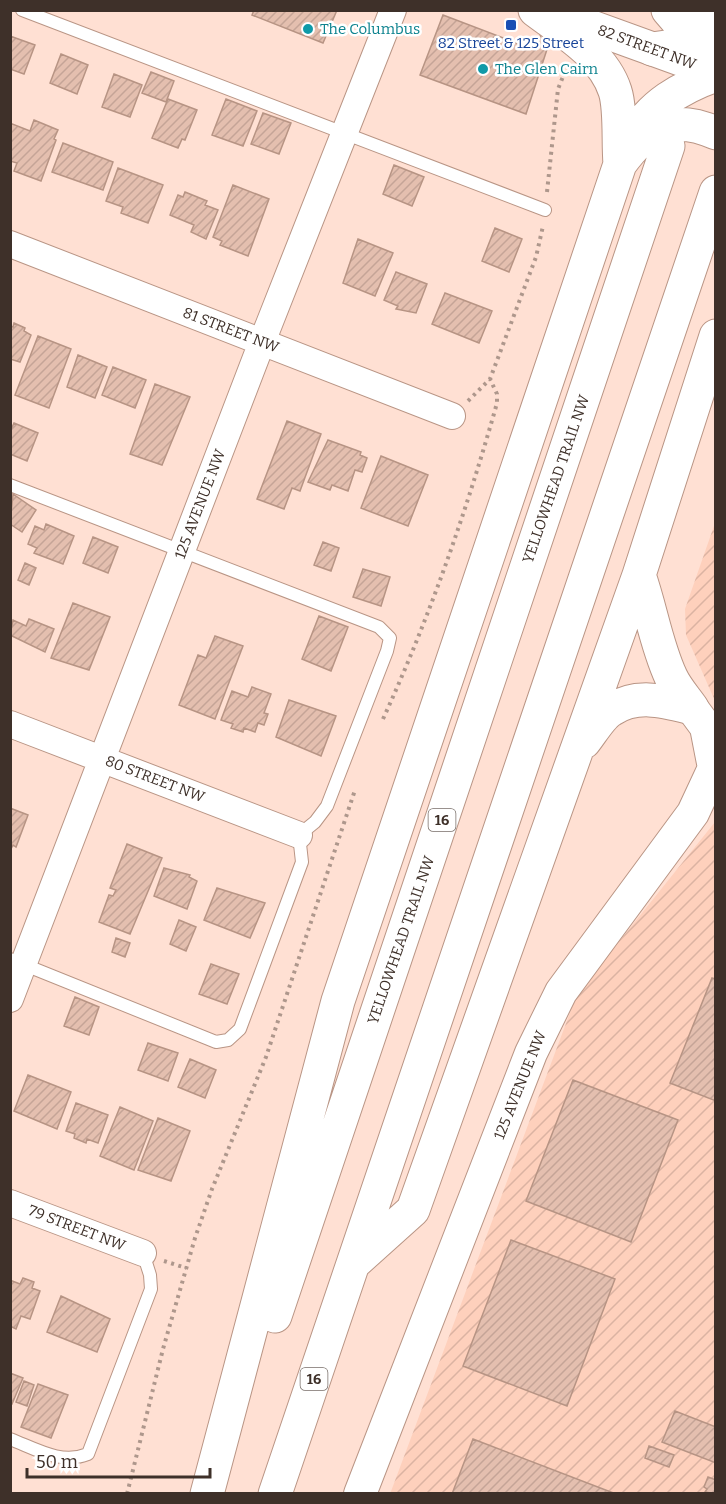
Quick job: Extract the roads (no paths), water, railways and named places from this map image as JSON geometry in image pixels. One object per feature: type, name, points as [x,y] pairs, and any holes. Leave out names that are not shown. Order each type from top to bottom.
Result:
[{"type":"main road","points":[[535,10],[583,46],[603,68],[615,92],[620,164]]},
{"type":"main road","name":"82 STREET NW","points":[[545,10],[716,74]]},
{"type":"main road","points":[[668,10],[711,44]]},
{"type":"main road","points":[[672,10],[711,44]]},
{"type":"main road","points":[[652,49],[711,44]]},
{"type":"main road","points":[[207,1494],[338,1001],[620,164],[637,129],[656,107],[673,94],[716,74]]},
{"type":"main road","points":[[620,164],[644,135],[657,128],[683,124],[716,133]]},
{"type":"main road","name":"YELLOWHEAD TRAIL NW","points":[[214,1494],[668,146]]},
{"type":"main road","name":"16","points":[[275,1494],[716,192]]},
{"type":"main road","points":[[353,1264],[413,1210],[572,757],[639,575],[716,336]]},
{"type":"main road","points":[[639,575],[652,612],[659,647],[672,679],[692,708]]},
{"type":"main road","points":[[572,757],[610,710],[640,699],[663,700],[692,708]]},
{"type":"street","name":"125 AVENUE NW","points":[[10,999],[17,962],[102,759],[262,342],[393,10]]},
{"type":"street","name":"81 STREET NW","points":[[10,244],[452,416]]},
{"type":"street","name":"125 AVENUE NW","points":[[360,1494],[531,1053],[561,992],[693,813],[714,768],[705,727],[692,708]]},
{"type":"street","name":"80 STREET NW","points":[[10,724],[299,834]]},
{"type":"street","name":"79 STREET NW","points":[[10,1203],[142,1254]]},
{"type":"lane","points":[[22,10],[545,210]]},
{"type":"lane","points":[[10,485],[380,627],[390,638],[327,806],[315,822],[299,834],[302,862],[240,1029],[228,1040],[216,1042],[17,962]]},
{"type":"lane","points":[[10,1439],[59,1458],[74,1459],[88,1454],[151,1289],[150,1275],[142,1254]]},
{"type":"place","name":"82 Street & 125 Street","points":[[511,25]]},
{"type":"place","name":"The Columbus","points":[[308,29]]},
{"type":"place","name":"The Glen Cairn","points":[[483,69]]}]
